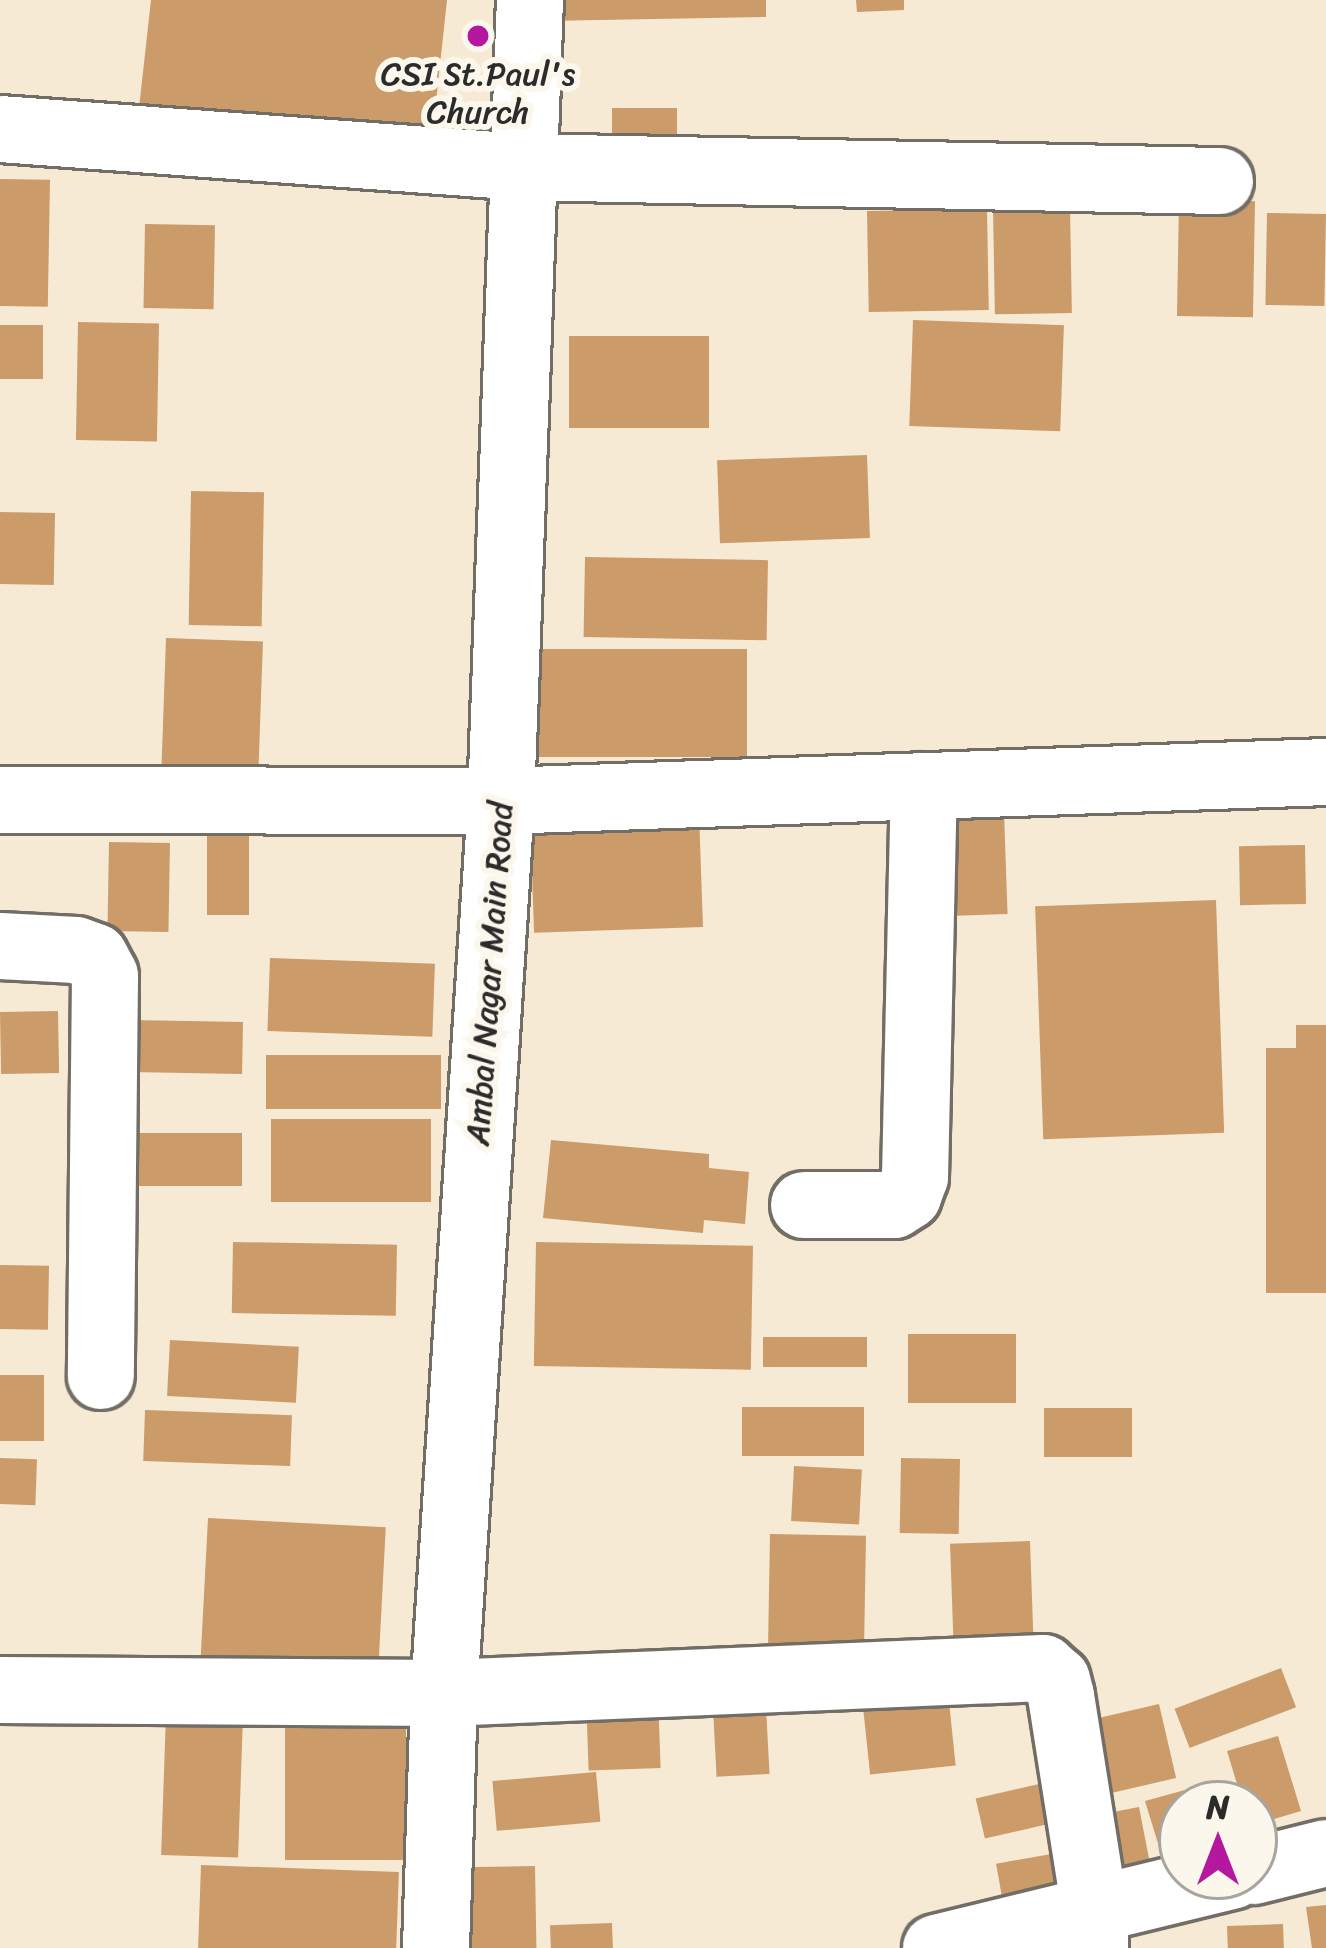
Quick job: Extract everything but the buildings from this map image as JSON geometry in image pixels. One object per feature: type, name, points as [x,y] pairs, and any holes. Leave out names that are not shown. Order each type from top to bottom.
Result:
[{"type":"street","name":"Ambal Nagar Main Road","points":[[436,1948],[444,1693],[501,801],[530,0]]},
{"type":"street","points":[[0,129],[522,167],[1220,181]]},
{"type":"street","points":[[0,800],[501,801],[1326,772]]},
{"type":"street","points":[[805,1205],[894,1205],[908,1196],[915,1177],[924,786]]},
{"type":"street","points":[[0,946],[76,950],[95,957],[105,976],[101,1376]]},
{"type":"street","points":[[0,1690],[444,1693],[1043,1668],[1057,1680],[1061,1696],[1095,1929]]},
{"type":"street","points":[[1278,1864],[1326,1853]]},
{"type":"street","points":[[936,1948],[1095,1929],[1170,1900]]},
{"type":"place","name":"CSI St.Paul's Church","points":[[478,36]]}]
